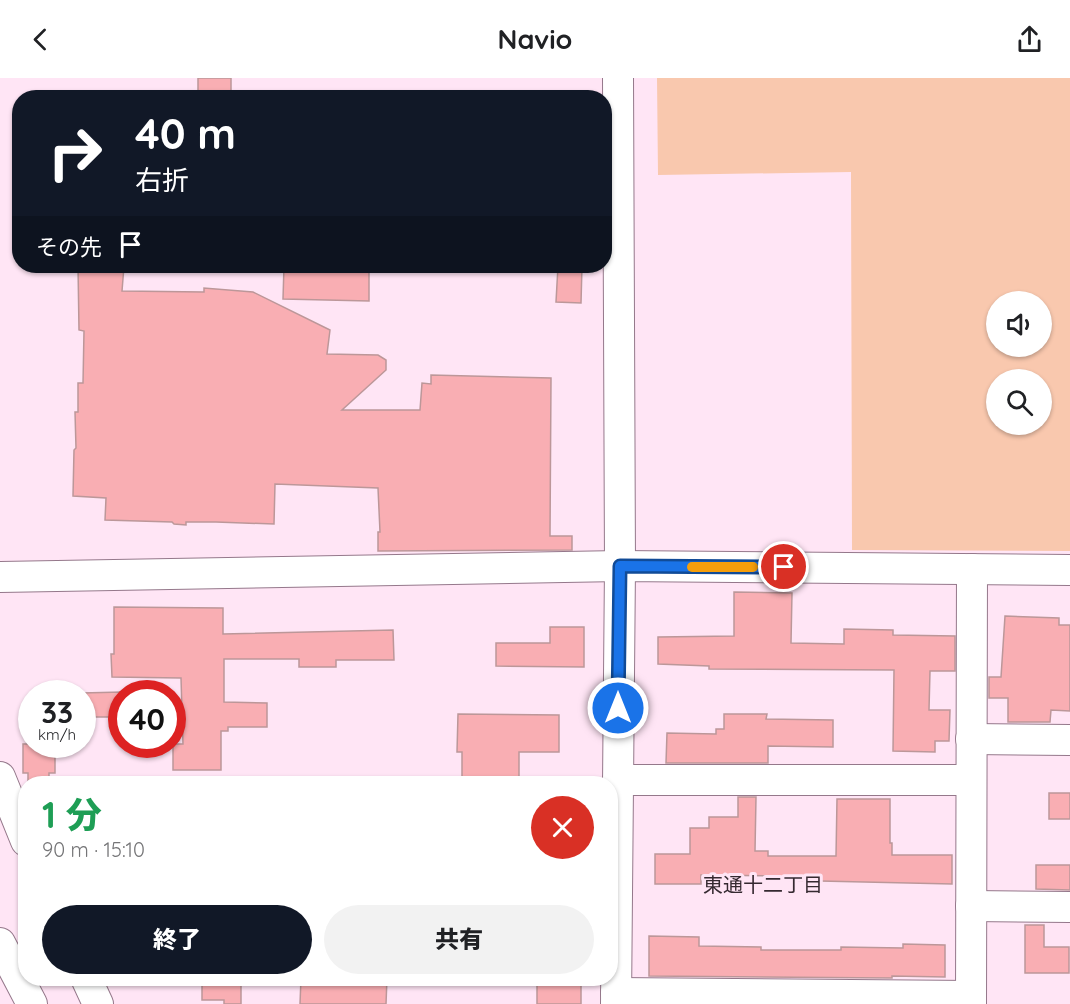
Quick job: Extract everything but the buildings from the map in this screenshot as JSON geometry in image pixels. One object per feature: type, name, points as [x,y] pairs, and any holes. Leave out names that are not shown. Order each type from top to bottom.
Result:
[{"type":"street","points":[[618,78],[620,566],[618,780],[971,780]]},
{"type":"street","points":[[0,578],[620,566],[1070,570]]},
{"type":"street","points":[[616,998],[971,1000],[972,569]]},
{"type":"street","points":[[971,739],[1070,740]]},
{"type":"street","points":[[0,777],[18,822]]},
{"type":"street","points":[[971,906],[1070,907]]},
{"type":"street","points":[[0,943],[18,977]]},
{"type":"street","points":[[23,986],[32,1004]]},
{"type":"street","points":[[90,986],[98,1004]]},
{"type":"shaded area","points":[[657,78],[1070,78],[1070,551],[852,550],[851,172],[658,175]]},
{"type":"slow traffic","points":[[692,567],[753,567]]},
{"type":"district","name":"東通十二丁目","points":[[763,885]]},
{"type":"route","points":[[618,708],[620,566],[784,567]]}]
